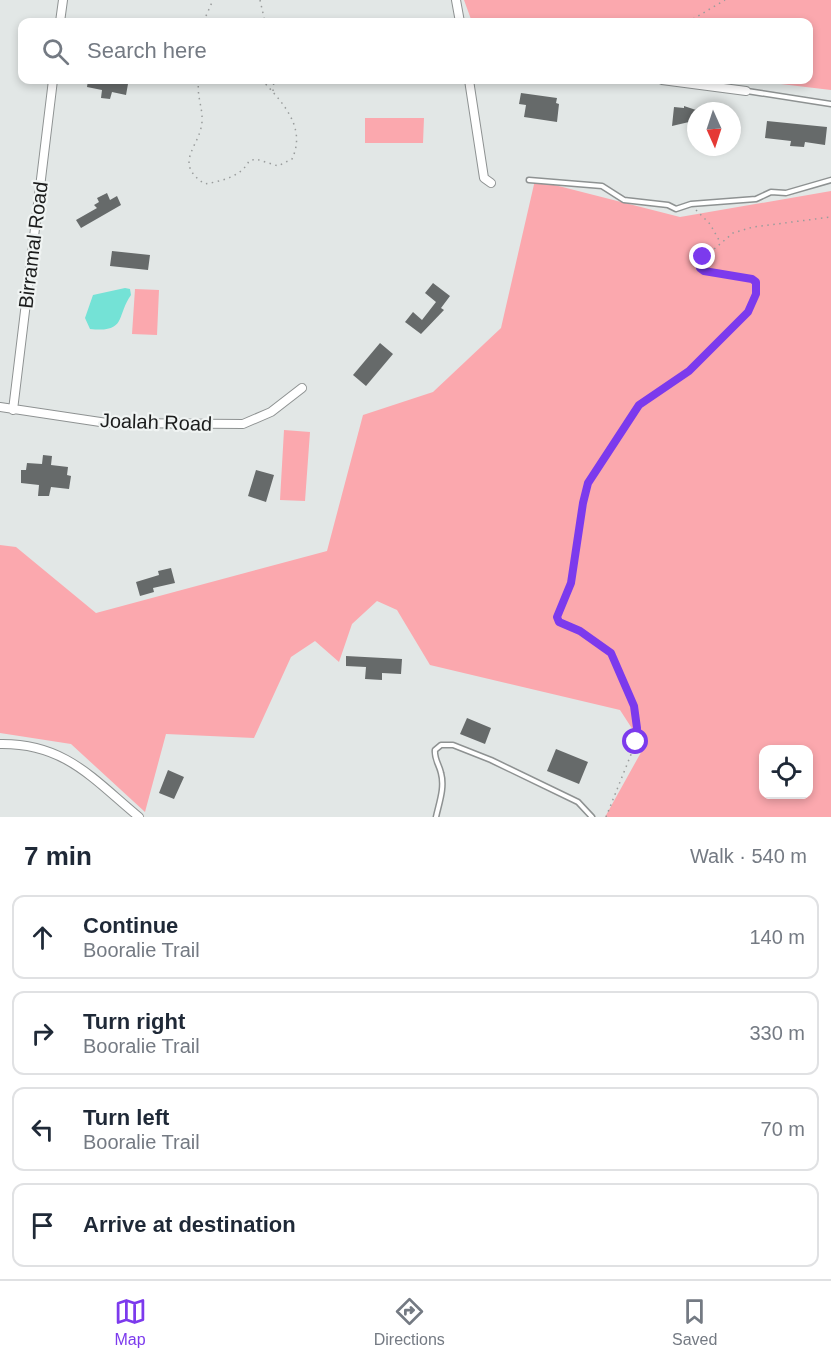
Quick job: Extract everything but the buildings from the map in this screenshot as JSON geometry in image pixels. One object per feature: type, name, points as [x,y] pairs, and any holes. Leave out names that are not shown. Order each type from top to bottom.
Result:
[{"type":"street","points":[[61,18],[63,0]]},
{"type":"street","points":[[456,0],[459,18]]},
{"type":"street","name":"Birramal Road","points":[[13,410],[53,84]]},
{"type":"street","points":[[470,84],[484,178],[491,183]]},
{"type":"street","points":[[693,84],[746,91]]},
{"type":"street","name":"Joalah Road","points":[[0,407],[107,423],[243,424],[270,412],[303,388]]},
{"type":"street","points":[[0,744],[31,746],[66,758],[139,817]]},
{"type":"lane","points":[[746,91],[778,94],[795,100],[831,104]]},
{"type":"lane","points":[[529,180],[602,186],[624,200],[668,205],[676,209],[691,204],[756,199],[771,192],[786,193],[831,180]]},
{"type":"lane","points":[[436,817],[443,789],[435,750],[441,745],[453,745],[559,792],[578,802],[592,817]]},
{"type":"path","points":[[206,18],[213,0]]},
{"type":"path","points":[[260,0],[264,18]]},
{"type":"path","points":[[695,18],[725,0]]},
{"type":"path","points":[[198,84],[202,124],[188,158],[195,175],[205,184],[245,170],[249,161],[256,159],[278,166],[292,159],[297,146],[296,128],[266,84]]},
{"type":"path","points":[[273,84],[273,92]]},
{"type":"path","points":[[691,204],[710,224],[721,243]]},
{"type":"path","points":[[606,817],[636,742],[634,706],[611,653],[580,631],[559,622],[557,617],[571,583],[588,483],[639,405],[689,371],[748,312],[756,294],[756,282],[746,277],[704,271],[700,268],[700,261],[734,233],[753,227],[831,217]]},
{"type":"shaded area","points":[[464,0],[831,0],[831,90],[781,84],[813,84],[813,18],[471,18]]},
{"type":"shaded area","points":[[365,118],[424,118],[423,143],[365,143]]},
{"type":"shaded area","points":[[535,180],[680,217],[831,191],[831,817],[605,817],[644,747],[620,710],[430,665],[397,610],[377,601],[352,624],[339,662],[315,641],[291,657],[254,738],[166,734],[145,812],[71,744],[0,733],[0,545],[16,547],[96,613],[327,551],[363,415],[433,392],[501,328]]},
{"type":"shaded area","points":[[135,289],[159,290],[157,335],[132,334]]},
{"type":"shaded area","points":[[284,430],[310,432],[305,501],[280,500]]},
{"type":"water","points":[[130,289],[131,295],[115,326],[102,330],[90,329],[85,318],[93,295]]},
{"type":"route","points":[[636,742],[634,706],[611,653],[580,631],[559,622],[557,617],[571,583],[588,483],[639,405],[689,371],[748,312],[756,294],[756,282],[752,279],[704,271],[700,268],[700,261],[703,257]]}]
